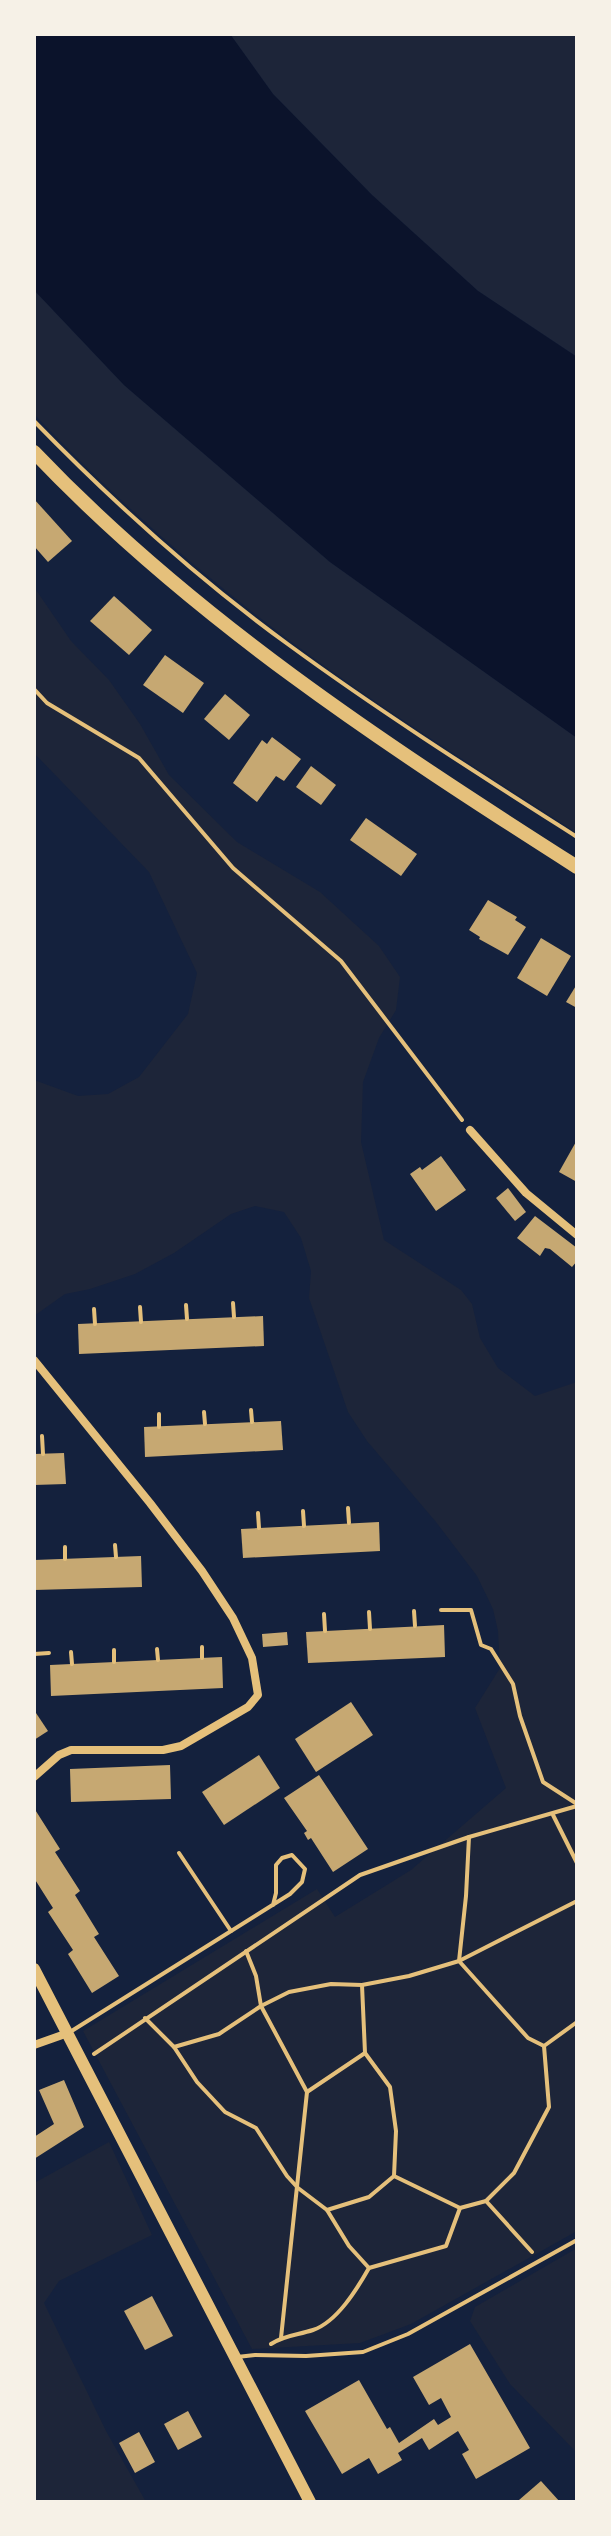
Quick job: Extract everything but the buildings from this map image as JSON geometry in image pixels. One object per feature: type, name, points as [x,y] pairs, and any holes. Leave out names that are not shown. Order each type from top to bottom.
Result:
[{"type":"main road","points":[[34,452],[84,504],[189,597],[281,669],[389,745],[577,867]]},
{"type":"main road","points":[[34,1969],[310,2502]]},
{"type":"street","points":[[470,1130],[526,1193],[577,1235]]},
{"type":"street","points":[[34,1360],[150,1503],[210,1583],[233,1618],[252,1658],[258,1695],[248,1707],[181,1746],[163,1750],[71,1750],[59,1755],[34,1777]]},
{"type":"street","points":[[34,2045],[68,2033]]},
{"type":"lane","points":[[179,1853],[231,1931]]},
{"type":"lane","points":[[68,2033],[273,1905],[302,1882],[305,1869],[292,1855],[282,1858],[276,1865],[273,1905]]},
{"type":"lane","points":[[235,2358],[363,2352],[408,2334],[577,2240]]},
{"type":"path","points":[[34,421],[168,547],[286,644],[577,837]]},
{"type":"path","points":[[34,689],[47,703],[139,758],[233,868],[341,961],[470,1130]]},
{"type":"path","points":[[233,1303],[234,1317]]},
{"type":"path","points":[[186,1305],[187,1319]]},
{"type":"path","points":[[140,1307],[141,1322]]},
{"type":"path","points":[[94,1309],[95,1324]]},
{"type":"path","points":[[251,1410],[252,1422]]},
{"type":"path","points":[[204,1412],[205,1424]]},
{"type":"path","points":[[159,1414],[159,1427]]},
{"type":"path","points":[[42,1436],[43,1454]]},
{"type":"path","points":[[348,1508],[349,1523]]},
{"type":"path","points":[[303,1511],[304,1526]]},
{"type":"path","points":[[258,1513],[259,1528]]},
{"type":"path","points":[[115,1545],[116,1557]]},
{"type":"path","points":[[65,1547],[65,1559]]},
{"type":"path","points":[[441,1610],[471,1610],[481,1645],[491,1649],[513,1684],[520,1716],[543,1782],[577,1805]]},
{"type":"path","points":[[414,1611],[415,1626]]},
{"type":"path","points":[[369,1612],[370,1629]]},
{"type":"path","points":[[324,1614],[325,1631]]},
{"type":"path","points":[[202,1647],[202,1658]]},
{"type":"path","points":[[157,1649],[158,1660]]},
{"type":"path","points":[[114,1650],[114,1662]]},
{"type":"path","points":[[71,1652],[72,1664]]},
{"type":"path","points":[[34,1654],[49,1653]]},
{"type":"path","points":[[83,2062],[360,1875],[469,1837],[577,1805]]},
{"type":"path","points":[[552,1814],[577,1863]]},
{"type":"path","points":[[469,1837],[459,1961],[528,2038],[544,2046]]},
{"type":"path","points":[[174,2047],[219,2034],[261,2006],[289,1992],[331,1984],[362,1985],[409,1976],[459,1961],[577,1901]]},
{"type":"path","points":[[246,1951],[256,1976],[261,2006],[307,2092],[281,2338]]},
{"type":"path","points":[[327,2210],[369,2197],[394,2176],[396,2131],[390,2087],[365,2053],[362,1985]]},
{"type":"path","points":[[145,2018],[174,2047],[197,2082],[225,2112],[256,2128],[298,2188],[327,2210],[349,2246],[369,2268]]},
{"type":"path","points":[[544,2046],[577,2022]]},
{"type":"path","points":[[394,2176],[460,2208],[486,2201],[514,2173],[549,2107],[544,2046]]},
{"type":"path","points":[[307,2092],[365,2053]]},
{"type":"path","points":[[486,2201],[532,2252]]},
{"type":"path","points":[[255,2355],[281,2338],[317,2329],[353,2297],[369,2268],[446,2246],[460,2208]]},
{"type":"shaded area","points":[[34,34],[230,34],[273,94],[372,195],[478,291],[577,357],[577,738],[330,562],[124,385],[34,290]]},
{"type":"shaded area","points":[[230,34],[577,34],[577,357],[478,291],[372,195],[273,94]]},
{"type":"shaded area","points":[[34,290],[124,385],[330,562],[577,738],[577,833],[395,715],[289,640],[157,532],[34,414]]},
{"type":"shaded area","points":[[34,587],[71,641],[109,680],[140,724],[169,775],[237,842],[320,892],[379,946],[400,977],[396,1010],[379,1038],[363,1082],[361,1142],[384,1240],[461,1290],[472,1304],[480,1338],[498,1368],[535,1396],[577,1382],[577,2231],[411,2324],[360,2343],[252,2349],[83,2031],[317,1889],[335,1917],[411,1870],[506,1788],[475,1708],[500,1668],[498,1631],[493,1609],[477,1576],[367,1441],[348,1412],[309,1298],[311,1271],[301,1238],[284,1212],[255,1206],[231,1214],[174,1253],[135,1274],[65,1294],[34,1316],[34,1080],[78,1096],[108,1094],[139,1077],[188,1014],[197,973],[149,872],[34,753]]},
{"type":"shaded area","points":[[109,2142],[152,2235],[59,2281],[44,2303],[106,2431],[146,2502],[34,2502],[34,2183]]},
{"type":"shaded area","points":[[577,2248],[577,2453],[510,2384],[470,2321],[475,2307]]}]
